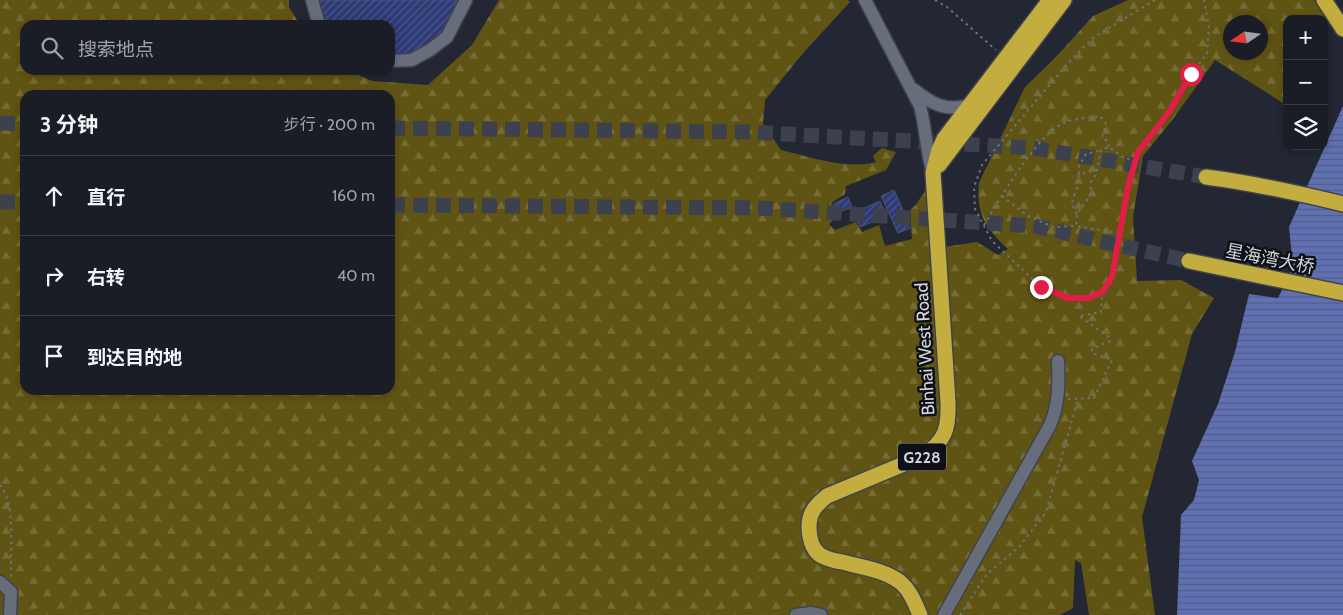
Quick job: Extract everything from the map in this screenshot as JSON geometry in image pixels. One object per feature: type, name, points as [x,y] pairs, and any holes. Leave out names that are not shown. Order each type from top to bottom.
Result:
[{"type":"highway","name":"Binhai West Road","points":[[920,615],[909,592],[902,583],[892,577],[820,555],[814,549],[811,541],[809,520],[811,511],[827,496],[923,456],[942,439],[947,428],[948,402],[934,172],[939,150],[944,139],[1050,0]]},
{"type":"highway","points":[[934,172],[1064,0]]},
{"type":"highway","points":[[1324,0],[1343,29]]},
{"type":"highway","points":[[1206,177],[1287,190],[1343,204]]},
{"type":"highway","name":"星海湾大桥","points":[[1189,261],[1343,293]]},
{"type":"street","points":[[312,0],[318,20]]},
{"type":"street","points":[[395,61],[412,60],[430,50],[447,37],[466,0]]},
{"type":"street","points":[[865,0],[920,106],[925,125],[927,149],[934,172]]},
{"type":"street","points":[[909,85],[936,105],[958,109],[970,105]]},
{"type":"street","points":[[944,615],[1056,412],[1058,361]]},
{"type":"street","points":[[0,582],[11,592],[10,615]]},
{"type":"street","points":[[796,615],[811,613],[821,615]]},
{"type":"path","points":[[935,0],[947,7],[1006,58]]},
{"type":"path","points":[[1102,292],[1089,298],[1068,298],[1041,287],[992,241],[975,209],[974,187],[982,166],[1068,63],[1094,37],[1155,0]]},
{"type":"path","points":[[1058,399],[1094,398],[1112,360],[1092,353],[1092,349],[1110,341],[1109,337],[1079,316],[1101,312],[1102,292],[1112,277],[1128,187],[1138,152],[1169,112],[1191,74],[1207,54],[1208,28],[1202,0]]},
{"type":"path","points":[[984,225],[1016,174],[1049,132],[1067,121],[1100,116],[1106,124],[1102,137],[1108,142],[1109,147],[1124,158],[1136,160]]},
{"type":"path","points":[[1077,214],[1072,205],[1073,196],[1077,190],[1076,181],[1079,174],[1079,166],[1086,154],[1109,147]]},
{"type":"path","points":[[1076,226],[1077,214],[1090,196],[1091,182],[1101,150]]},
{"type":"path","points":[[1079,174],[1096,170]]},
{"type":"path","points":[[1002,196],[1028,216],[1052,227],[1076,226],[1119,233]]},
{"type":"path","points":[[960,615],[988,574],[1020,546],[1046,512],[1078,399]]},
{"type":"path","points":[[0,485],[7,496],[10,509],[11,592]]},
{"type":"green space","points":[[0,0],[289,0],[289,7],[297,20],[20,20],[20,75],[358,75],[372,81],[428,85],[472,45],[499,0],[848,0],[850,2],[804,52],[765,100],[763,124],[781,150],[828,162],[864,164],[876,162],[873,156],[882,148],[896,152],[886,170],[846,186],[845,194],[831,203],[836,217],[829,224],[835,230],[856,222],[862,232],[879,225],[885,246],[912,239],[910,210],[916,205],[929,184],[931,249],[977,242],[998,255],[1008,249],[984,220],[979,204],[979,183],[1025,87],[1056,57],[1093,16],[1128,0],[1314,0],[1323,15],[1283,15],[1283,103],[1215,60],[1173,119],[1143,156],[1133,217],[1137,281],[1181,280],[1214,298],[1192,334],[1142,517],[1155,615],[1089,615],[1081,563],[1075,560],[1073,608],[1060,615],[0,615]]},
{"type":"water","points":[[1343,106],[1343,615],[1177,615],[1181,515],[1194,500],[1199,480],[1192,461],[1218,404],[1235,352],[1249,294],[1278,298],[1293,267],[1289,227],[1323,150],[1328,150],[1328,140]]},
{"type":"building","points":[[316,0],[457,0],[452,16],[441,33],[426,46],[405,55],[395,56],[395,20],[324,20]]},
{"type":"building","points":[[894,190],[911,228],[898,233],[881,196]]},
{"type":"building","points":[[848,197],[852,207],[837,213],[833,204]]},
{"type":"building","points":[[880,201],[886,216],[860,227],[854,213]]},
{"type":"tunnel","points":[[0,123],[20,124]]},
{"type":"tunnel","points":[[395,128],[750,132],[1033,148],[1206,177]]},
{"type":"tunnel","points":[[0,202],[20,202]]},
{"type":"tunnel","points":[[395,205],[760,208],[1034,226],[1189,261]]},
{"type":"route","points":[[1041,287],[1068,298],[1089,298],[1102,292],[1112,277],[1128,187],[1138,152],[1169,112],[1191,74]]}]
